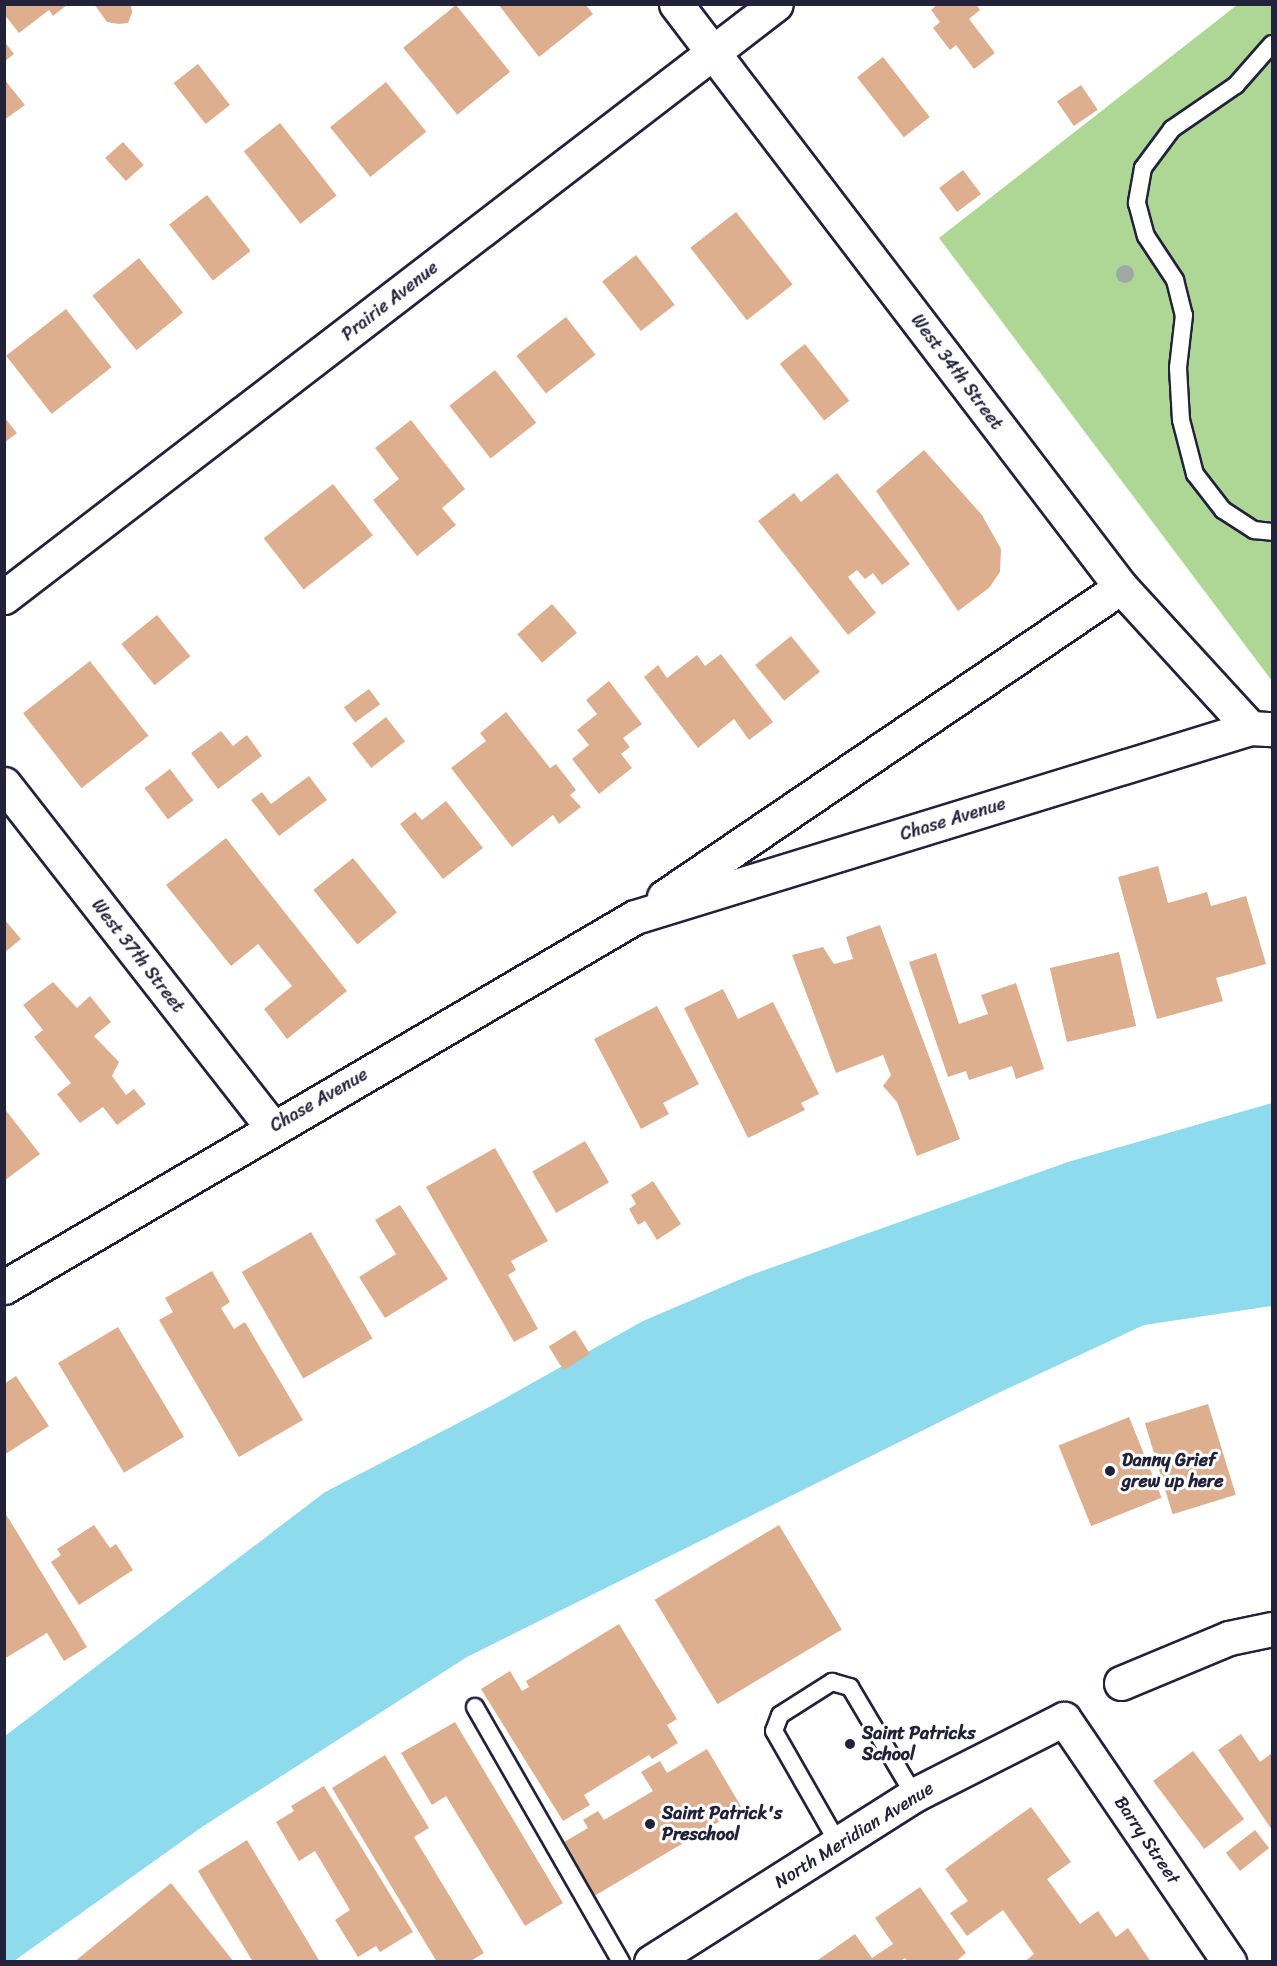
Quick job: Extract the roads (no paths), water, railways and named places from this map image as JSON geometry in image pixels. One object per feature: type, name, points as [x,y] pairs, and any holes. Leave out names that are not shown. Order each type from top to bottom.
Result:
[{"type":"street","name":"West 34th Street","points":[[676,4],[1121,587],[1261,728]]},
{"type":"street","name":"Prairie Avenue","points":[[4,597],[776,4]]},
{"type":"street","name":"Chase Avenue","points":[[4,1287],[272,1127],[635,917],[1121,587]]},
{"type":"street","name":"Chase Avenue","points":[[635,917],[1261,728]]},
{"type":"street","name":"West 37th Street","points":[[4,784],[272,1127]]},
{"type":"street","points":[[1121,1683],[1229,1638],[1272,1629]]},
{"type":"street","name":"North Meridian Avenue","points":[[651,1962],[914,1795],[1064,1719]]},
{"type":"street","name":"Barry Street","points":[[1064,1719],[1229,1962]]},
{"type":"lane","points":[[1272,44],[1236,85],[1172,129],[1143,168],[1137,203],[1146,236],[1175,280],[1184,315],[1178,368],[1180,420],[1195,474],[1224,510],[1254,530],[1272,532]]},
{"type":"lane","points":[[838,1843],[774,1731],[780,1715],[832,1682],[850,1687],[914,1795]]},
{"type":"lane","points":[[475,1707],[621,1962]]},
{"type":"water","points":[[1272,1103],[1272,1306],[1144,1325],[992,1396],[467,1657],[202,1827],[14,1961],[5,1962],[5,1736],[325,1492],[491,1406],[643,1321],[748,1276],[1068,1162]]},
{"type":"place","name":"Danny Grief grew up here","points":[[1110,1471]]},
{"type":"place","name":"Saint Patricks School","points":[[850,1744]]},
{"type":"place","name":"Saint Patrick's Preschool","points":[[650,1824]]}]
